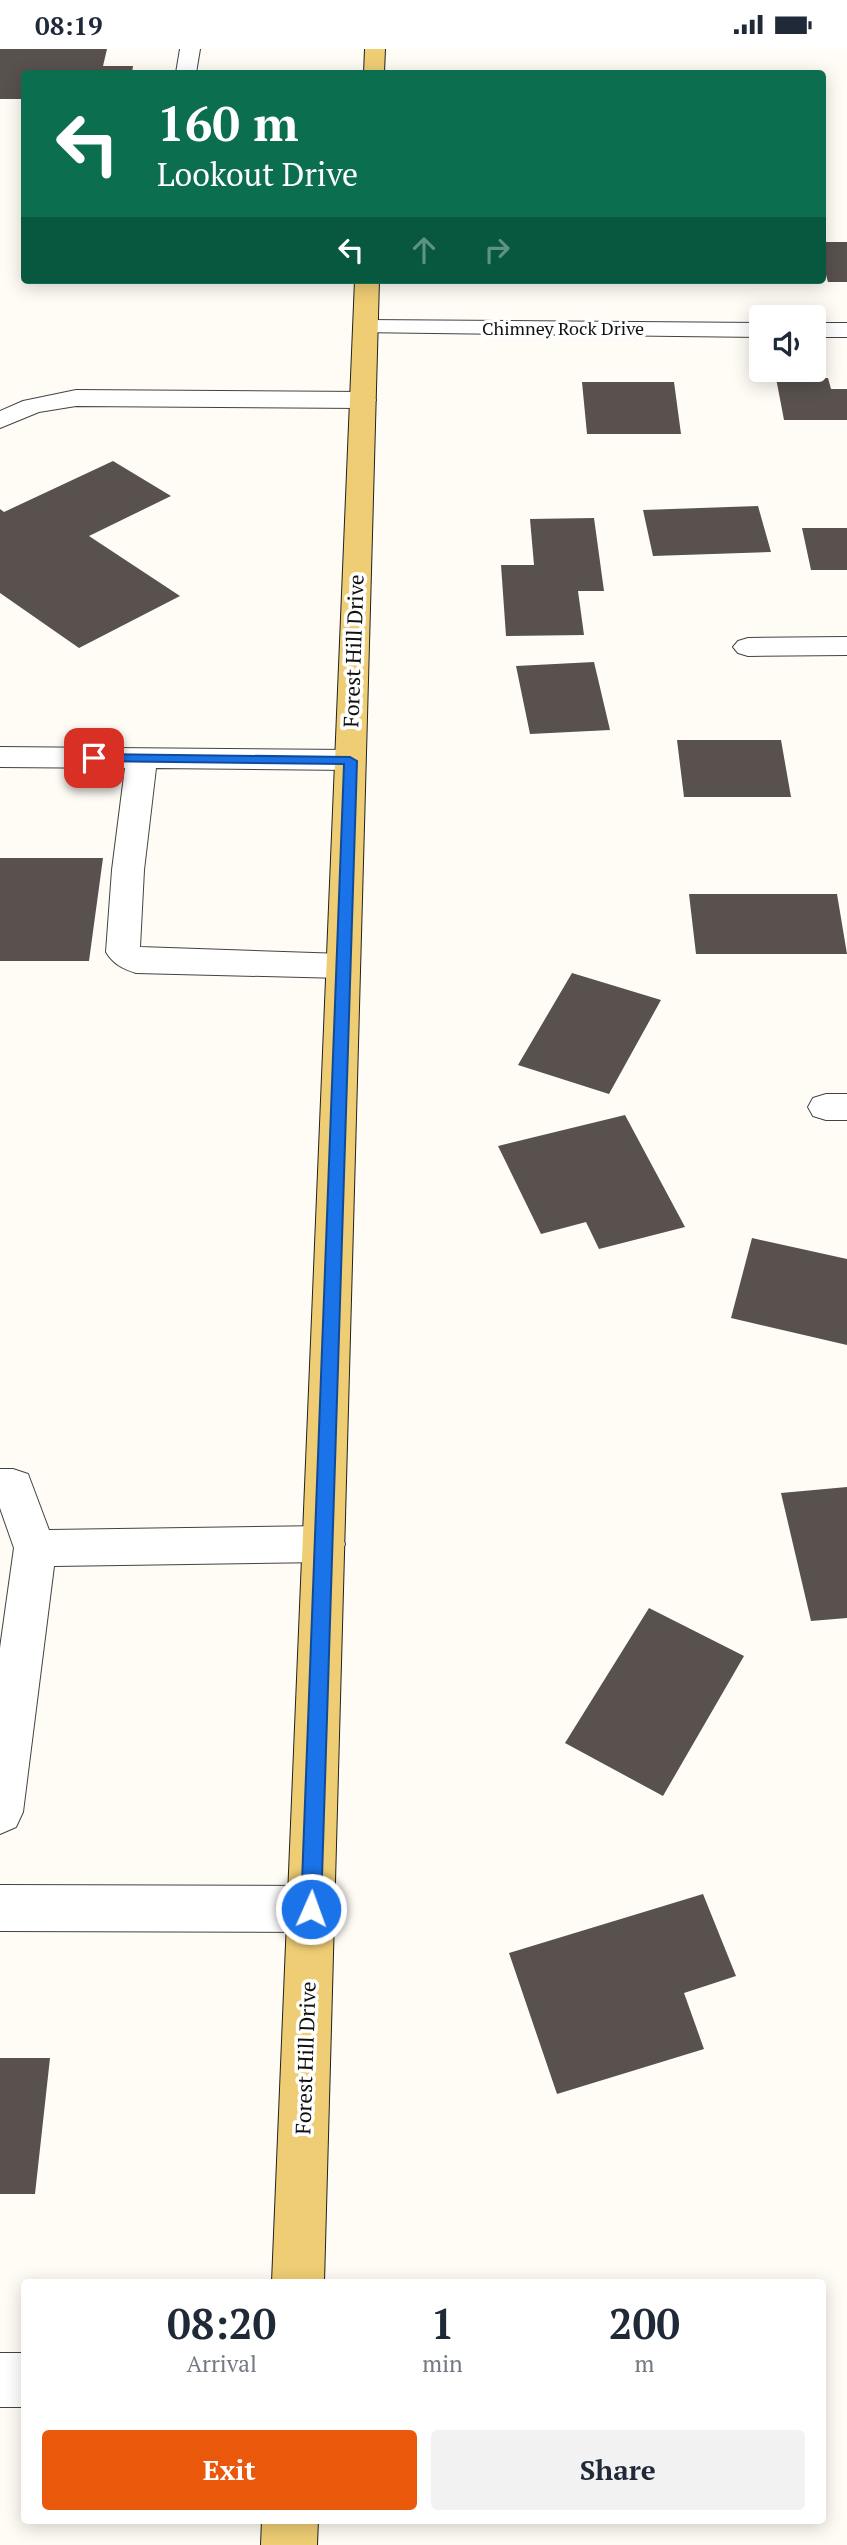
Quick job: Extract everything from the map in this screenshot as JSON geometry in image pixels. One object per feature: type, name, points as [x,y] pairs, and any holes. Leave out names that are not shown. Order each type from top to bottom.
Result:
[{"type":"main road","points":[[374,70],[375,49]]},
{"type":"main road","name":"Forest Hill Drive","points":[[298,2279],[367,284]]},
{"type":"main road","points":[[289,2545],[290,2524]]},
{"type":"street","points":[[186,70],[190,49]]},
{"type":"street","name":"Chimney Rock Drive","points":[[365,327],[749,330]]},
{"type":"street","points":[[826,330],[847,330]]},
{"type":"street","points":[[0,419],[32,406],[76,398],[363,400]]},
{"type":"street","points":[[748,647],[847,646]]},
{"type":"street","points":[[0,757],[350,761]]},
{"type":"street","points":[[142,758],[128,870],[123,952],[136,961],[343,966]]},
{"type":"street","points":[[0,1486],[13,1486],[35,1548],[0,1812]]},
{"type":"street","points":[[35,1548],[324,1544]]},
{"type":"street","points":[[0,1907],[311,1909]]},
{"type":"street","points":[[0,2380],[21,2380]]},
{"type":"building","points":[[0,49],[107,49],[103,66],[133,66],[132,70],[21,70],[21,99],[0,99]]},
{"type":"building","points":[[826,242],[847,242],[847,282],[828,282]]},
{"type":"building","points":[[828,378],[831,389],[847,389],[847,420],[784,420],[777,382],[826,382]]},
{"type":"building","points":[[582,382],[674,382],[681,434],[587,434]]},
{"type":"building","points":[[113,461],[171,496],[89,536],[180,596],[79,648],[0,593],[0,509],[4,512]]},
{"type":"building","points":[[758,506],[771,552],[653,556],[643,510]]},
{"type":"building","points":[[594,518],[604,591],[578,591],[584,635],[506,636],[501,565],[534,565],[530,519]]},
{"type":"building","points":[[802,528],[847,528],[847,570],[811,570]]},
{"type":"building","points":[[594,662],[610,730],[530,734],[516,666]]},
{"type":"building","points":[[677,740],[781,740],[791,797],[684,797]]},
{"type":"building","points":[[0,858],[103,858],[89,961],[0,961]]},
{"type":"building","points":[[689,894],[837,894],[847,954],[696,954]]},
{"type":"building","points":[[572,973],[661,1000],[609,1094],[518,1065]]},
{"type":"building","points":[[625,1115],[685,1227],[599,1249],[586,1222],[541,1234],[498,1146]]},
{"type":"building","points":[[752,1238],[847,1259],[847,1345],[731,1318]]},
{"type":"building","points":[[847,1487],[847,1618],[811,1621],[781,1493]]},
{"type":"building","points":[[649,1608],[744,1656],[663,1796],[565,1743]]},
{"type":"building","points":[[703,1894],[736,1976],[684,1993],[704,2049],[557,2094],[509,1953]]},
{"type":"building","points":[[0,2058],[50,2058],[35,2194],[0,2194]]},
{"type":"route","points":[[94,758],[350,761],[311,1909]]}]
